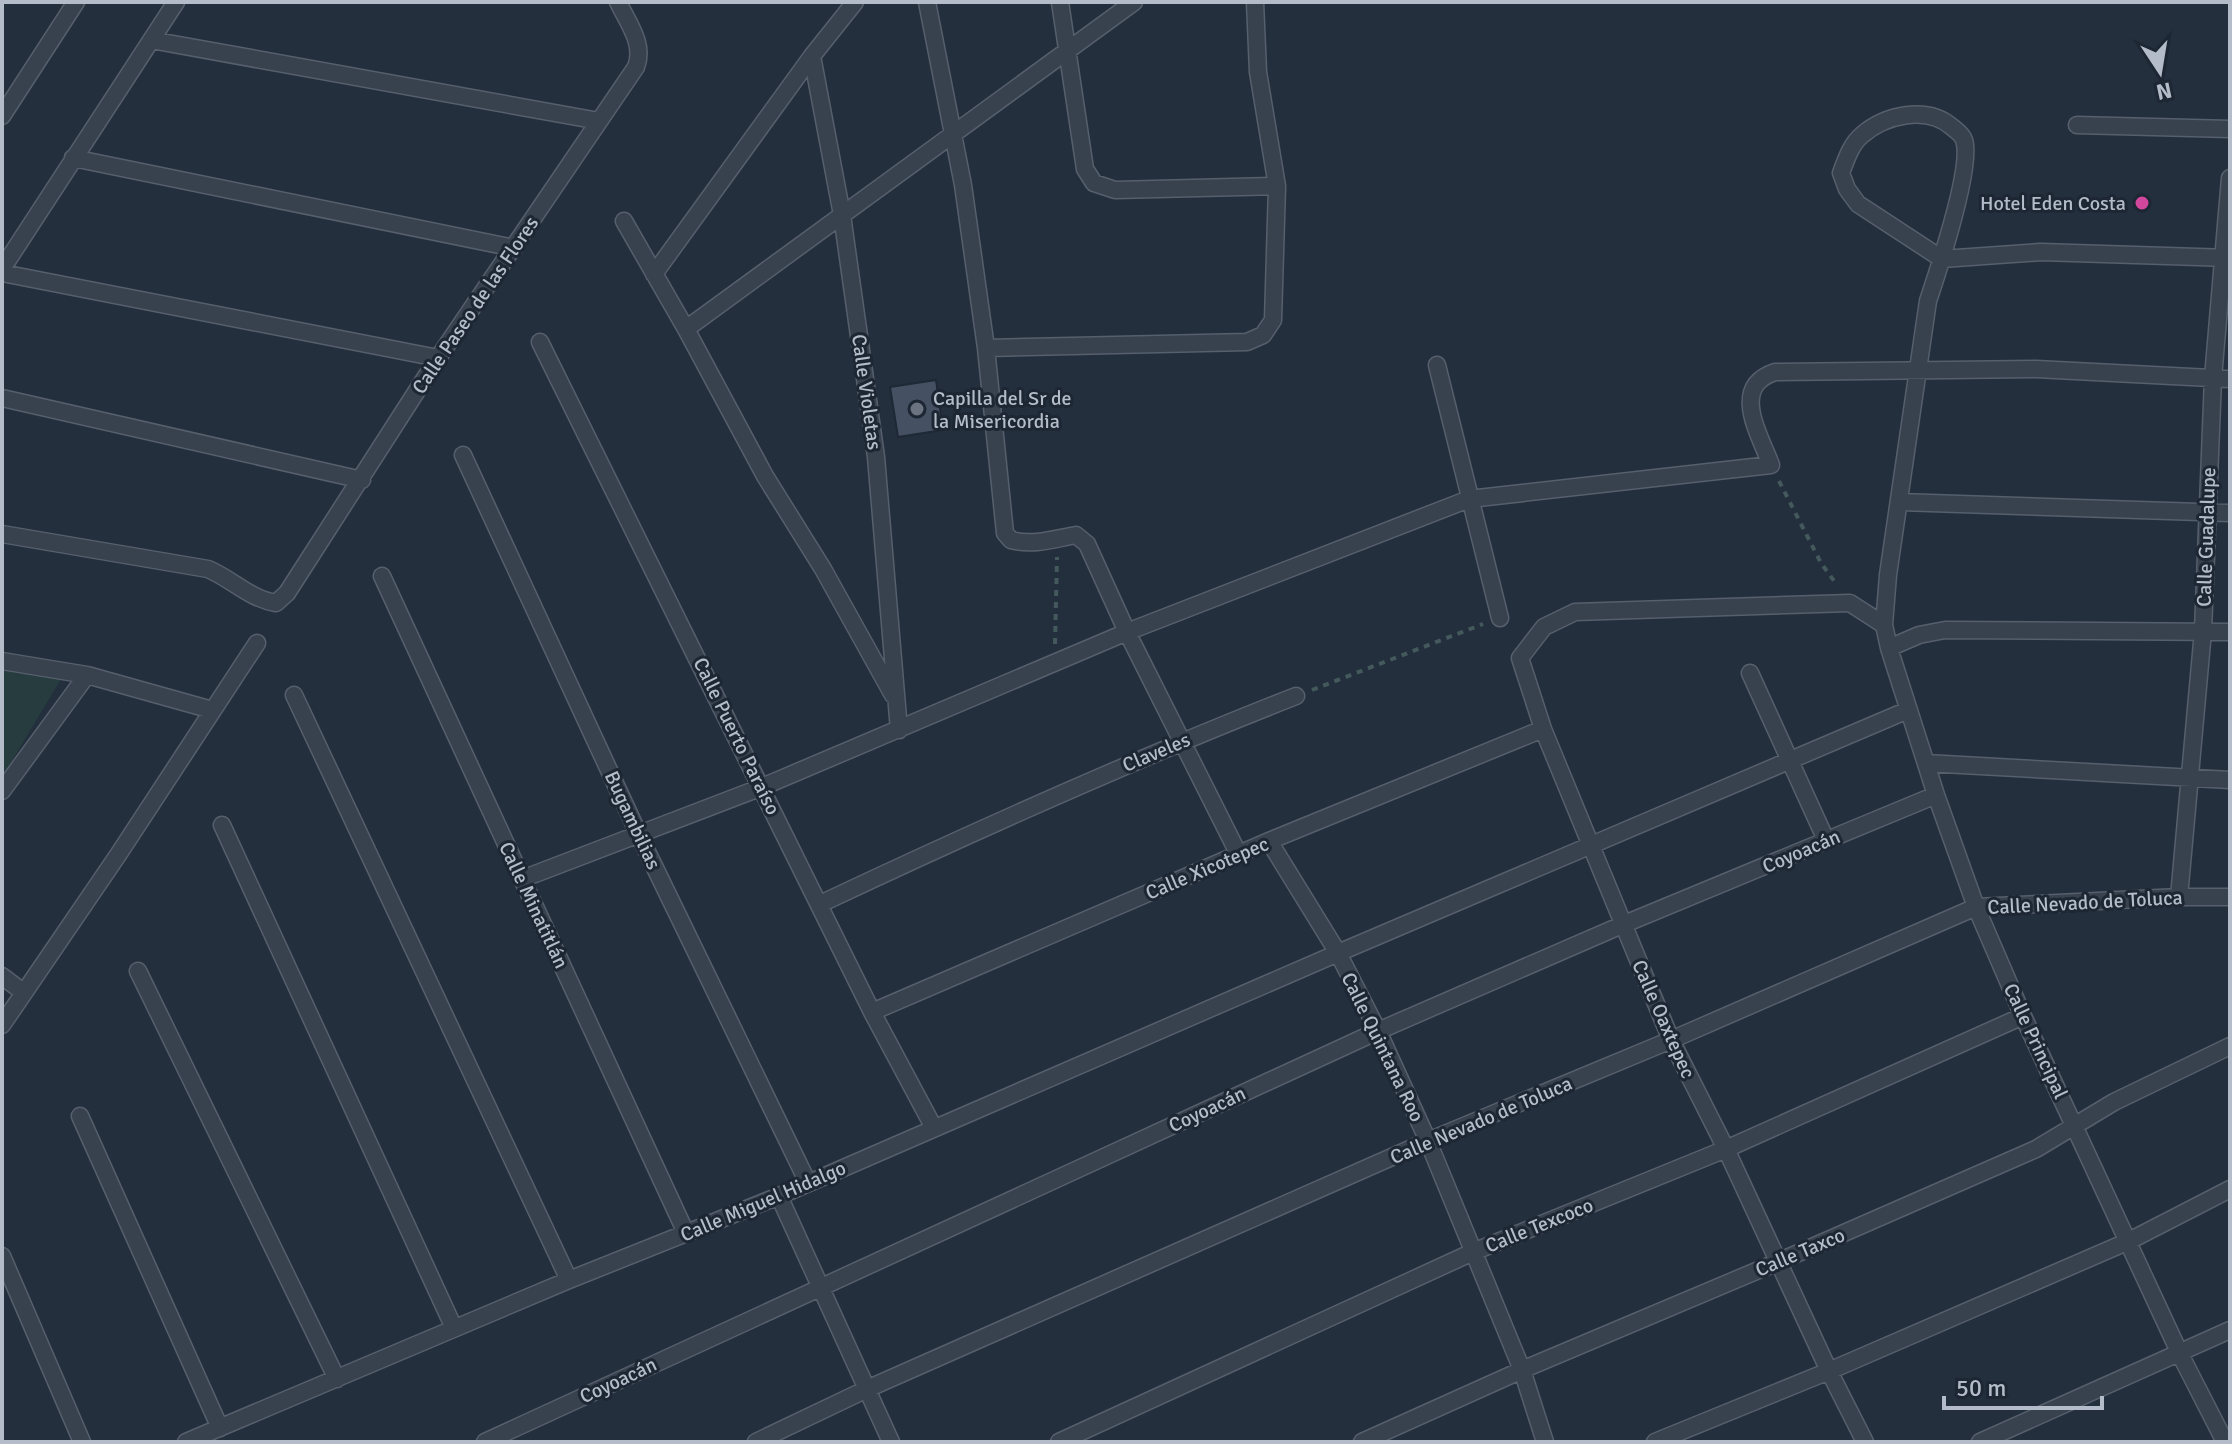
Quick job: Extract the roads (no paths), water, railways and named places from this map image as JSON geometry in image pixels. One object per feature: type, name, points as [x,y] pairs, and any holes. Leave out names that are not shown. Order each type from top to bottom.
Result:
[{"type":"street","points":[[2,116],[76,2]]},
{"type":"street","points":[[176,2],[2,271],[438,358]]},
{"type":"street","name":"Calle Paseo de las Flores","points":[[2,534],[208,569],[260,601],[276,603],[287,593],[438,358],[636,67],[640,57],[639,45],[618,2]]},
{"type":"street","points":[[654,274],[812,56],[855,2]]},
{"type":"street","points":[[927,2],[963,185],[986,348],[1005,533],[1011,540],[1043,542],[1076,535],[1087,544],[1127,632],[1239,855]]},
{"type":"street","points":[[1060,2],[1085,169],[1094,183],[1115,190],[1277,186]]},
{"type":"street","points":[[686,329],[1134,2]]},
{"type":"street","points":[[986,348],[1247,342],[1263,335],[1273,320],[1277,186],[1258,72],[1255,2]]},
{"type":"street","points":[[151,40],[599,121]]},
{"type":"street","name":"Calle Violetas","points":[[812,56],[842,215],[876,457],[899,730]]},
{"type":"street","name":"Calle Principal","points":[[1942,259],[1858,204],[1847,189],[1841,173],[1849,152],[1860,136],[1880,124],[1905,115],[1926,114],[1947,123],[1964,137],[1967,157],[1942,259],[1928,301],[1888,575],[1884,625],[1889,648],[1976,907],[2023,1016],[2180,1354],[2225,1442]]},
{"type":"street","points":[[2077,125],[2230,129]]},
{"type":"street","points":[[73,158],[514,248]]},
{"type":"street","name":"Calle Guadalupe","points":[[2179,897],[2203,631],[2207,513],[2221,379],[2230,178]]},
{"type":"street","points":[[624,221],[765,476],[823,569],[895,700]]},
{"type":"street","points":[[1942,259],[2041,252],[2227,258]]},
{"type":"street","name":"Calle Puerto Paraíso","points":[[540,342],[872,1012],[934,1128]]},
{"type":"street","points":[[1437,365],[1500,618]]},
{"type":"street","points":[[522,879],[762,787],[1127,632],[1469,499],[1771,465],[1749,404],[1751,391],[1760,377],[1796,370],[2036,369],[2221,379]]},
{"type":"street","points":[[2,398],[362,480]]},
{"type":"street","name":"Bugambilias","points":[[463,455],[639,835],[808,1183]]},
{"type":"street","points":[[1900,502],[2230,513]]},
{"type":"street","name":"Calle Minatitlán","points":[[382,576],[686,1233]]},
{"type":"street","name":"Calle Oaxtepec","points":[[1865,1442],[1671,1040],[1543,729],[1520,658],[1544,627],[1575,612],[1850,603],[1884,625]]},
{"type":"street","points":[[1889,648],[1919,635],[1945,630],[2230,632]]},
{"type":"street","points":[[2,1025],[257,643]]},
{"type":"street","points":[[2,661],[87,675],[212,710]]},
{"type":"street","points":[[1750,673],[1826,840]]},
{"type":"street","points":[[2,791],[87,675]]},
{"type":"street","points":[[294,695],[569,1280]]},
{"type":"street","name":"Claveles","points":[[820,904],[966,835],[1181,741],[1296,696]]},
{"type":"street","points":[[1591,844],[1908,710]]},
{"type":"street","name":"Calle Xicotepec","points":[[872,1012],[1269,841],[1543,729]]},
{"type":"street","points":[[1926,763],[2230,780]]},
{"type":"street","name":"Coyoacán","points":[[485,1442],[1378,1031],[1622,925],[1936,795]]},
{"type":"street","points":[[222,825],[454,1328]]},
{"type":"street","name":"Calle Quintana Roo","points":[[1269,841],[1338,953],[1378,1031],[1428,1141],[1522,1370],[1545,1442]]},
{"type":"street","name":"Calle Miguel Hidalgo","points":[[186,1442],[569,1280],[779,1196],[1591,844]]},
{"type":"street","name":"Calle Nevado de Toluca","points":[[756,1442],[867,1389],[1428,1141],[1671,1040],[1976,907],[2230,897]]},
{"type":"street","points":[[138,971],[337,1379]]},
{"type":"street","points":[[2,976],[23,992]]},
{"type":"street","name":"Calle Texcoco","points":[[1059,1442],[1473,1252],[1726,1149],[2023,1016]]},
{"type":"street","name":"Calle Taxco","points":[[1362,1442],[2036,1149],[2114,1102],[2230,1046]]},
{"type":"street","points":[[80,1116],[220,1428]]},
{"type":"street","points":[[1655,1442],[1829,1371],[2129,1241],[2230,1189]]},
{"type":"street","points":[[779,1196],[891,1442]]},
{"type":"street","points":[[2,1256],[82,1442]]},
{"type":"street","points":[[1980,1442],[2230,1330]]},
{"type":"place","name":"Hotel Eden Costa","points":[[2142,203]]},
{"type":"place","name":"Capilla del Sr de la Misericordia","points":[[917,409]]}]
